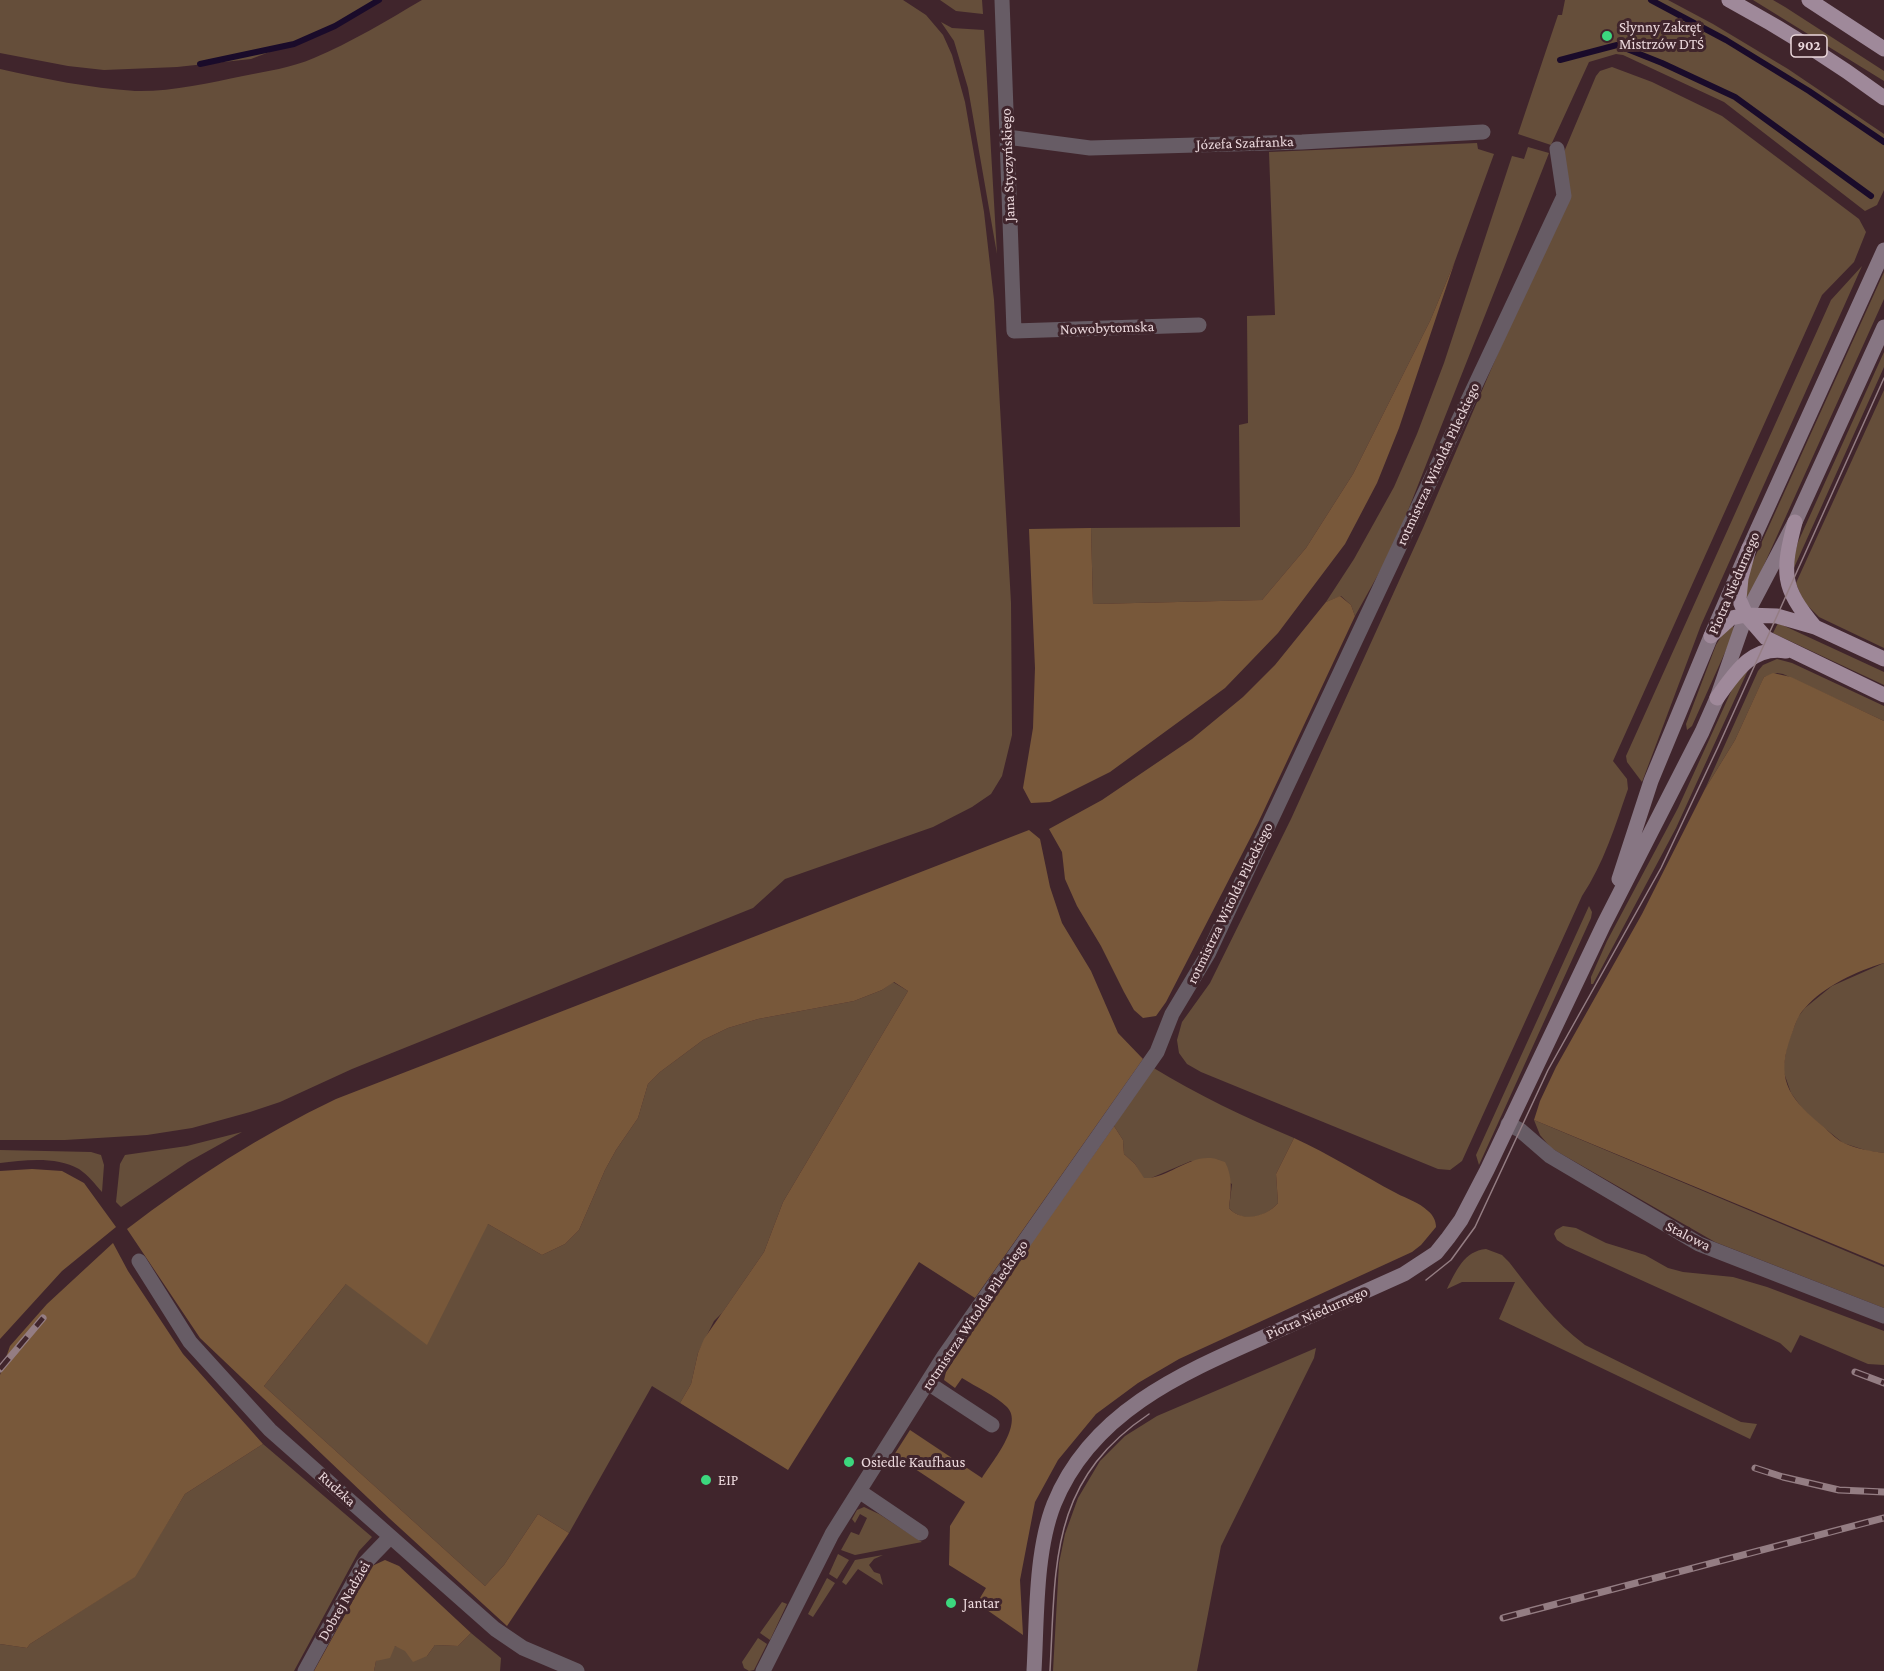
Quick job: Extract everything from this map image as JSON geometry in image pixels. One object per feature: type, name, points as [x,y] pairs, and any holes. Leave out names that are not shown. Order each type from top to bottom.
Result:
[{"type":"main road","name":"902","points":[[1729,0],[1832,60],[1884,98]]},
{"type":"main road","name":"902","points":[[1809,0],[1884,49]]},
{"type":"main road","points":[[1796,522],[1787,558],[1786,579],[1793,598],[1815,627]]},
{"type":"main road","points":[[1749,548],[1741,578],[1739,599],[1746,615],[1766,638],[1884,695]]},
{"type":"main road","points":[[1711,636],[1731,618],[1746,615],[1776,615],[1815,627],[1884,659]]},
{"type":"main road","points":[[1717,698],[1739,667],[1759,652],[1776,650],[1801,654]]},
{"type":"street","name":"Jana Styczyńskiego","points":[[1002,0],[1014,331]]},
{"type":"street","name":"Józefa Szafranka","points":[[1007,137],[1090,148],[1260,143],[1483,132]]},
{"type":"street","name":"rotmistrza Witolda Pileckiego","points":[[763,1671],[832,1534],[858,1491],[928,1383],[1156,1052],[1172,1014],[1208,954],[1564,196],[1557,149]]},
{"type":"street","name":"Piotra Niedurnego","points":[[1604,924],[1651,781],[1711,636],[1884,250]]},
{"type":"street","name":"Nowobytomska","points":[[1014,331],[1199,325]]},
{"type":"street","name":"Piotra Niedurnego","points":[[1034,1671],[1044,1536],[1060,1491],[1080,1456],[1096,1437],[1130,1408],[1176,1377],[1422,1264],[1436,1253],[1461,1220],[1604,924],[1717,698],[1746,615],[1796,522],[1884,327]]},
{"type":"street","name":"Stalowa","points":[[1508,1124],[1520,1130],[1559,1162],[1699,1244],[1884,1316]]},
{"type":"street","name":"Rudzka","points":[[139,1261],[190,1342],[270,1430],[472,1611],[510,1641],[577,1671]]},
{"type":"street","points":[[928,1383],[992,1425]]},
{"type":"street","points":[[858,1491],[921,1533]]},
{"type":"street","name":"Dobrej Nadziei","points":[[305,1671],[363,1565],[390,1537]]},
{"type":"shaded area","points":[[0,0],[382,0],[332,28],[251,59],[177,67],[104,70],[68,66],[0,53]]},
{"type":"shaded area","points":[[422,0],[903,0],[926,15],[943,35],[952,55],[965,102],[984,212],[994,300],[1011,603],[1012,735],[1002,776],[991,794],[972,807],[933,827],[785,879],[753,908],[352,1069],[280,1102],[192,1128],[147,1135],[65,1140],[0,1140],[0,69],[67,83],[118,90],[148,91],[189,86],[279,69],[305,61],[355,38]]},
{"type":"shaded area","points":[[940,0],[982,0],[983,14],[956,11]]},
{"type":"shaded area","points":[[1565,0],[1668,0],[1788,69],[1884,134],[1884,190],[1877,205],[1865,211],[1724,102],[1623,55],[1616,54],[1589,62],[1551,145],[1518,134],[1558,15],[1562,15]]},
{"type":"shaded area","points":[[1753,0],[1773,0],[1785,7],[1884,71],[1884,81]]},
{"type":"shaded area","points":[[941,22],[952,28],[984,30],[997,254],[968,88],[954,41]]},
{"type":"shaded area","points":[[1612,67],[1652,82],[1722,116],[1859,219],[1866,232],[1854,262],[1822,295],[1613,761],[1627,779],[1628,789],[1603,857],[1582,896],[1462,1161],[1450,1170],[1438,1169],[1201,1072],[1187,1064],[1179,1053],[1177,1040],[1182,1022],[1210,983],[1291,819],[1423,528],[1511,323],[1568,198],[1564,152],[1596,76],[1600,71]]},
{"type":"shaded area","points":[[1477,143],[1478,149],[1494,154],[1455,261],[1430,321],[1353,474],[1306,548],[1262,600],[1093,604],[1091,528],[1240,527],[1239,425],[1248,423],[1247,316],[1275,315],[1269,152]]},
{"type":"shaded area","points":[[1528,147],[1549,153],[1394,546],[1355,616],[1351,605],[1341,596],[1326,602],[1354,559],[1394,487],[1444,363],[1512,156],[1524,159]]},
{"type":"shaded area","points":[[1455,261],[1399,428],[1377,483],[1345,544],[1278,633],[1225,688],[1110,772],[1050,802],[1031,803],[1023,788],[1033,728],[1035,668],[1029,529],[1091,528],[1093,604],[1262,600],[1306,548],[1353,474],[1430,321]]},
{"type":"shaded area","points":[[1862,266],[1701,625],[1642,782],[1627,762],[1626,756],[1831,300]]},
{"type":"shaded area","points":[[1884,272],[1884,299],[1749,598],[1746,598],[1745,590],[1750,568]]},
{"type":"shaded area","points":[[1884,352],[1884,367],[1793,570],[1798,542]]},
{"type":"shaded area","points":[[1884,390],[1884,648],[1819,617],[1803,601],[1796,583]]},
{"type":"shaded area","points":[[1340,596],[1351,605],[1355,616],[1258,823],[1166,1002],[1156,1016],[1143,1018],[1134,1010],[1101,946],[1077,906],[1065,879],[1062,852],[1049,829],[1102,800],[1192,739],[1243,697],[1275,665],[1326,602]]},
{"type":"shaded area","points":[[1778,623],[1884,672],[1884,685],[1773,633]]},
{"type":"shaded area","points":[[1733,626],[1735,630],[1692,726],[1687,730],[1686,724],[1716,645],[1722,635]]},
{"type":"shaded area","points":[[1777,659],[1792,663],[1884,706],[1884,721],[1783,674],[1777,673],[1764,677],[1735,740],[1705,789],[1758,671],[1763,665]]},
{"type":"shaded area","points":[[1749,668],[1676,828],[1591,984],[1591,977],[1607,941],[1678,808],[1734,685]]},
{"type":"shaded area","points":[[1773,673],[1791,677],[1884,721],[1884,963],[1842,980],[1822,993],[1802,1011],[1796,1021],[1787,1050],[1785,1074],[1787,1085],[1799,1104],[1834,1136],[1844,1143],[1884,1153],[1884,1265],[1534,1120],[1556,1067],[1642,914],[1705,789],[1735,740],[1764,677]]},
{"type":"shaded area","points":[[1029,830],[1040,839],[1050,887],[1062,923],[1091,971],[1118,1033],[1143,1059],[975,1298],[919,1262],[788,1470],[680,1403],[691,1384],[698,1353],[704,1339],[764,1252],[783,1202],[908,991],[894,982],[882,990],[854,1001],[758,1019],[728,1028],[703,1040],[660,1072],[648,1084],[638,1118],[605,1170],[579,1230],[565,1244],[542,1255],[488,1224],[427,1345],[346,1284],[264,1386],[485,1586],[504,1565],[538,1514],[569,1533],[507,1626],[389,1518],[200,1338],[127,1229],[228,1159],[281,1127],[336,1099]]},
{"type":"shaded area","points":[[1589,906],[1592,912],[1591,918],[1479,1165],[1476,1155]]},
{"type":"shaded area","points":[[1884,963],[1884,1153],[1868,1151],[1843,1143],[1811,1117],[1791,1093],[1783,1070],[1787,1045],[1798,1017],[1805,1008],[1832,986]]},
{"type":"shaded area","points":[[893,982],[908,991],[783,1202],[764,1252],[714,1321],[698,1353],[691,1384],[680,1403],[652,1386],[569,1533],[538,1514],[504,1565],[485,1586],[264,1386],[346,1284],[488,1224],[542,1255],[565,1244],[579,1230],[605,1170],[638,1118],[648,1084],[660,1072],[703,1040],[728,1028],[758,1019],[854,1001],[882,990]]},
{"type":"shaded area","points":[[1152,1067],[1222,1105],[1294,1138],[1276,1174],[1278,1203],[1273,1208],[1254,1217],[1235,1213],[1229,1208],[1232,1184],[1191,1161],[1151,1178],[1143,1178],[1135,1164],[1124,1154],[1123,1140],[1114,1126]]},
{"type":"shaded area","points":[[1534,1120],[1884,1267],[1884,1308],[1715,1242],[1551,1148],[1540,1135]]},
{"type":"shaded area","points":[[1114,1126],[1123,1140],[1124,1154],[1135,1164],[1144,1178],[1161,1175],[1202,1158],[1213,1158],[1225,1162],[1231,1190],[1229,1208],[1240,1216],[1261,1215],[1278,1203],[1276,1174],[1294,1138],[1421,1205],[1433,1216],[1436,1227],[1412,1252],[1179,1359],[1138,1383],[1096,1414],[1058,1460],[1035,1502],[1020,1580],[1023,1635],[977,1603],[986,1588],[949,1565],[950,1526],[965,1502],[894,1455],[910,1430],[982,1478],[993,1463],[1009,1433],[1012,1423],[1011,1414],[1007,1407],[997,1399],[962,1378],[955,1388],[944,1380],[946,1372],[1022,1256]]},
{"type":"shaded area","points":[[242,1132],[188,1162],[121,1207],[116,1202],[120,1164],[125,1155],[187,1146]]},
{"type":"shaded area","points":[[0,1150],[91,1152],[101,1155],[104,1165],[102,1192],[85,1174],[70,1165],[40,1160],[0,1163]]},
{"type":"shaded area","points":[[32,1169],[62,1171],[84,1183],[116,1227],[62,1271],[0,1339],[0,1171]]},
{"type":"shaded area","points":[[1563,1226],[1576,1228],[1606,1243],[1645,1255],[1668,1268],[1683,1272],[1733,1277],[1767,1287],[1884,1331],[1884,1365],[1868,1364],[1800,1335],[1791,1353],[1780,1343],[1566,1246],[1557,1240],[1554,1234]]},
{"type":"shaded area","points":[[113,1243],[128,1271],[183,1354],[263,1444],[185,1494],[135,1577],[27,1648],[0,1644],[0,1375],[10,1346],[47,1304]]},
{"type":"shaded area","points":[[1486,1249],[1502,1255],[1554,1317],[1585,1345],[1741,1422],[1757,1424],[1750,1439],[1499,1319],[1515,1282],[1462,1282],[1447,1289],[1457,1269],[1466,1258]]},
{"type":"shaded area","points":[[1316,1348],[1314,1358],[1221,1546],[1197,1671],[1053,1671],[1059,1563],[1065,1534],[1078,1498],[1100,1461],[1125,1436],[1157,1416]]},
{"type":"shaded area","points":[[263,1444],[372,1537],[359,1551],[294,1671],[0,1671],[0,1644],[27,1648],[134,1577],[185,1494]]},
{"type":"shaded area","points":[[864,1507],[922,1542],[855,1555],[841,1550],[851,1532],[859,1535],[867,1518],[860,1514],[855,1523],[852,1519],[857,1510]]},
{"type":"shaded area","points":[[838,1554],[849,1560],[837,1579],[829,1574]]},
{"type":"shaded area","points":[[883,1555],[874,1559],[869,1565],[874,1572],[880,1574],[883,1585],[858,1569],[846,1585],[842,1582],[855,1560]]},
{"type":"shaded area","points":[[385,1560],[399,1566],[471,1633],[458,1646],[435,1645],[427,1656],[413,1662],[405,1651],[395,1646],[390,1658],[376,1661],[374,1671],[314,1671],[372,1566]]},
{"type":"shaded area","points":[[827,1578],[835,1583],[813,1617],[808,1614]]},
{"type":"shaded area","points":[[782,1602],[787,1604],[770,1640],[760,1633]]},
{"type":"shaded area","points":[[471,1633],[501,1658],[500,1671],[374,1671],[376,1661],[395,1646],[427,1656],[435,1645],[458,1646]]},
{"type":"shaded area","points":[[758,1638],[767,1644],[754,1670],[749,1671],[744,1668],[742,1662]]},
{"type":"waterway","points":[[200,64],[294,44],[335,26],[379,0]]},
{"type":"waterway","points":[[1651,0],[1726,40],[1809,91],[1884,142]]},
{"type":"waterway","points":[[1560,60],[1617,45],[1662,63],[1735,97],[1871,196]]},
{"type":"tram line","points":[[1426,1280],[1451,1260],[1475,1227],[1548,1070],[1661,868],[1884,378]]},
{"type":"tram line","points":[[1050,1671],[1058,1560],[1064,1527],[1075,1496],[1092,1467],[1116,1440],[1149,1414]]},
{"type":"railway","points":[[0,1369],[43,1318]]},
{"type":"railway","points":[[1855,1372],[1884,1383]]},
{"type":"railway","points":[[1755,1468],[1839,1490],[1884,1492]]},
{"type":"railway","points":[[1503,1618],[1884,1518]]},
{"type":"place","name":"Słynny Zakręt Mistrzów DTŚ","points":[[1607,36]]},
{"type":"place","name":"Osiedle Kaufhaus","points":[[849,1462]]},
{"type":"place","name":"EIP","points":[[706,1480]]},
{"type":"place","name":"Jantar","points":[[951,1603]]}]
